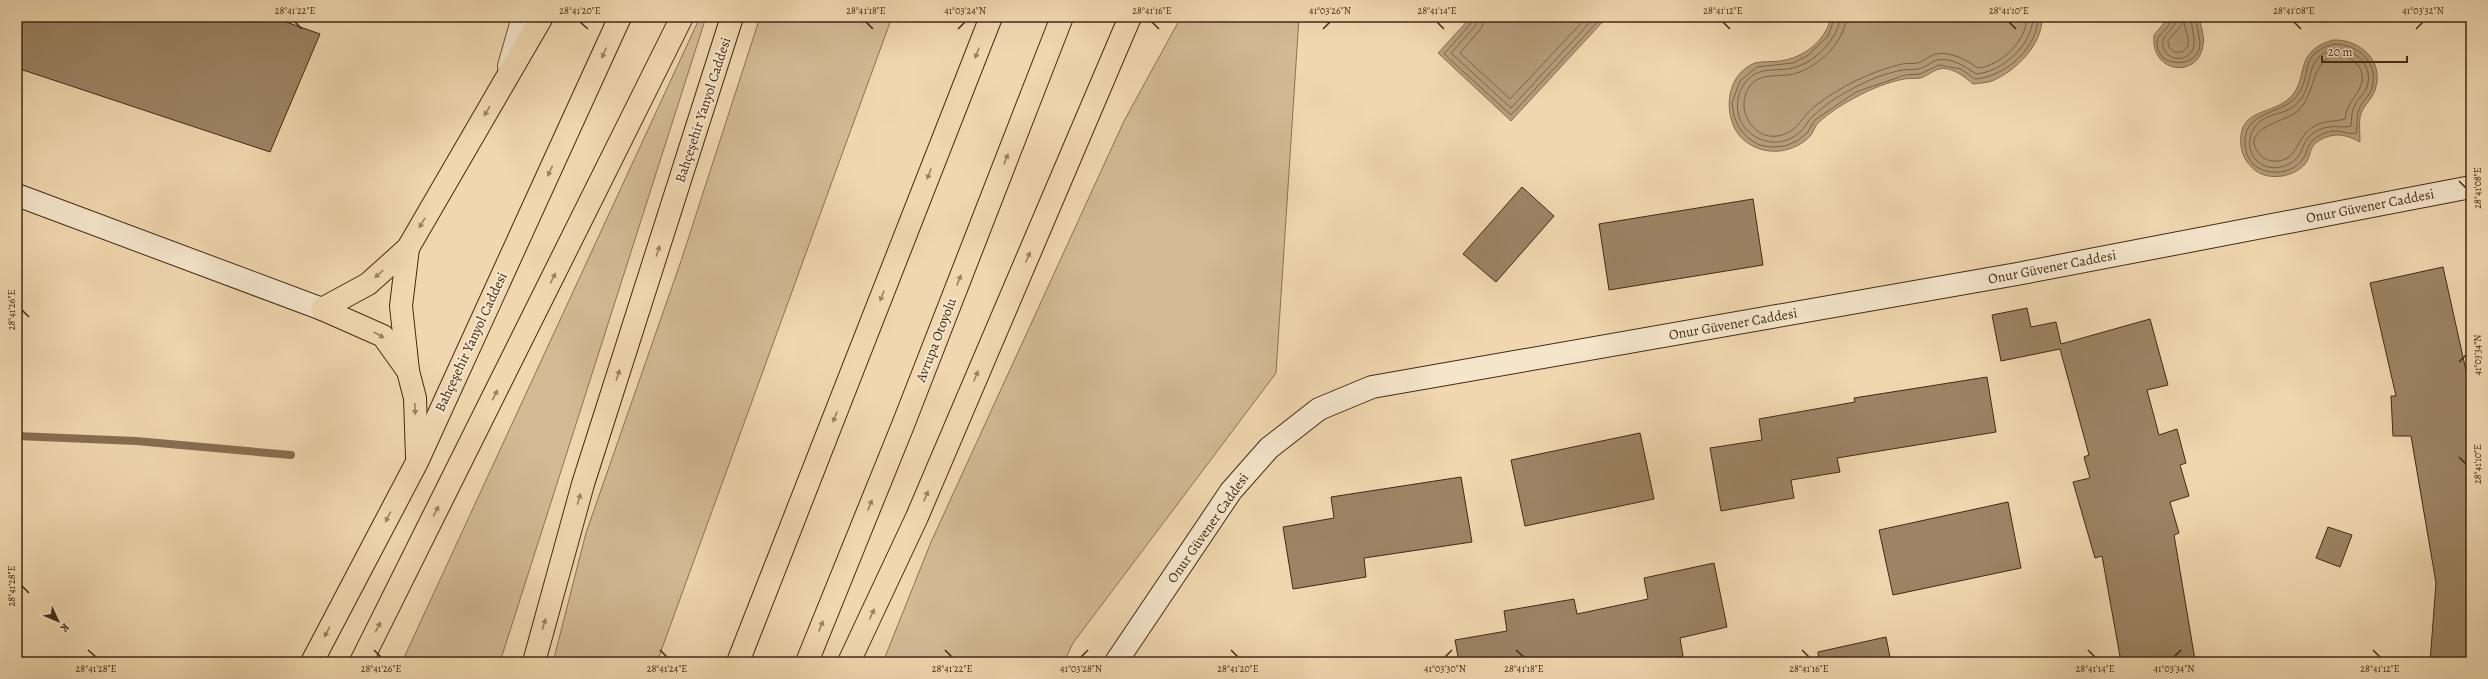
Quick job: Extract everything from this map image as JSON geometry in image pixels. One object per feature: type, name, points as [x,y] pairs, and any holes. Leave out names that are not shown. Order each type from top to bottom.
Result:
[{"type":"main road","points":[[322,310],[368,284],[408,248],[542,17]]},
{"type":"main road","name":"Bahçeşehir Yanyol Caddesi","points":[[312,662],[417,462],[620,17]]},
{"type":"main road","points":[[361,662],[682,17]]},
{"type":"main road","name":"Bahçeşehir Yanyol Caddesi","points":[[534,662],[583,484],[732,17]]},
{"type":"main road","points":[[738,662],[991,17]]},
{"type":"main road","name":"Avrupa Otoyolu","points":[[807,662],[903,425],[1062,17]]},
{"type":"main road","points":[[850,662],[917,517],[1130,17]]},
{"type":"main road","points":[[1115,53],[1141,17]]},
{"type":"main road","points":[[408,248],[401,306],[408,371],[414,398],[417,462]]},
{"type":"main road","points":[[322,310],[383,336],[408,371]]},
{"type":"street","points":[[504,82],[523,17]]},
{"type":"street","name":"Onur Güvener Caddesi","points":[[1116,662],[1231,491],[1269,448],[1319,409],[1372,387],[2017,274],[2471,187]]},
{"type":"street","points":[[17,195],[322,310]]},
{"type":"shaded area","points":[[700,17],[706,17],[500,662],[402,662]]},
{"type":"shaded area","points":[[760,17],[892,17],[657,662],[553,662],[586,533],[681,261]]},
{"type":"shaded area","points":[[1181,17],[1299,17],[1276,373],[1073,643],[1064,662],[883,662],[931,542],[1124,121]]},
{"type":"water","points":[[1471,17],[1607,17],[1511,121],[1438,53]]},
{"type":"water","points":[[1831,17],[2042,17],[2038,37],[2026,55],[2010,71],[1992,81],[1973,84],[1962,75],[1953,71],[1944,68],[1939,69],[1922,77],[1898,80],[1886,84],[1856,97],[1823,118],[1807,139],[1787,150],[1770,151],[1759,149],[1749,144],[1740,137],[1734,127],[1729,109],[1731,90],[1739,74],[1755,63],[1780,61],[1805,52],[1819,41],[1828,26]]},
{"type":"water","points":[[2169,17],[2200,17],[2203,45],[2200,56],[2193,63],[2185,67],[2176,67],[2167,64],[2159,58],[2155,48],[2154,35]]},
{"type":"water","points":[[2333,40],[2352,43],[2361,48],[2373,61],[2376,70],[2377,79],[2375,90],[2360,117],[2360,142],[2341,135],[2327,137],[2314,144],[2308,160],[2296,172],[2275,177],[2256,171],[2246,160],[2242,150],[2241,134],[2244,126],[2248,120],[2255,115],[2286,101],[2294,93],[2306,60],[2311,52],[2320,45]]},
{"type":"building","points":[[17,17],[272,17],[320,34],[270,152],[17,68]]},
{"type":"building","points":[[1522,187],[1554,216],[1496,282],[1463,254]]},
{"type":"building","points":[[1753,199],[1763,265],[1609,290],[1599,224]]},
{"type":"building","points":[[2443,267],[2471,393],[2471,662],[2430,662],[2436,583],[2411,436],[2393,436],[2391,396],[2396,396],[2370,283]]},
{"type":"building","points":[[2027,308],[2031,327],[2056,322],[2061,344],[2150,319],[2168,385],[2147,390],[2159,435],[2177,429],[2186,463],[2180,465],[2189,496],[2170,502],[2179,533],[2174,535],[2195,660],[2182,662],[2121,662],[2102,556],[2095,558],[2073,482],[2090,478],[2084,457],[2089,455],[2060,349],[2001,361],[1992,315]]},
{"type":"building","points":[[1987,377],[1996,432],[1837,458],[1840,472],[1791,480],[1794,498],[1721,511],[1710,448],[1762,440],[1759,419],[1855,402],[1854,398]]},
{"type":"building","points":[[1640,433],[1654,499],[1525,526],[1511,460]]},
{"type":"building","points":[[1461,477],[1472,542],[1364,558],[1366,577],[1293,589],[1283,527],[1334,518],[1331,497]]},
{"type":"building","points":[[2008,502],[2021,568],[1893,595],[1879,530]]},
{"type":"building","points":[[2328,527],[2352,535],[2340,567],[2316,558]]},
{"type":"building","points":[[1714,563],[1727,627],[1680,638],[1683,656],[1653,662],[1459,662],[1455,640],[1507,631],[1504,611],[1574,599],[1577,614],[1648,599],[1644,578]]},
{"type":"building","points":[[1886,637],[1891,662],[1819,662],[1818,652]]},
{"type":"waterway","points":[[17,436],[136,441],[291,455]]}]
